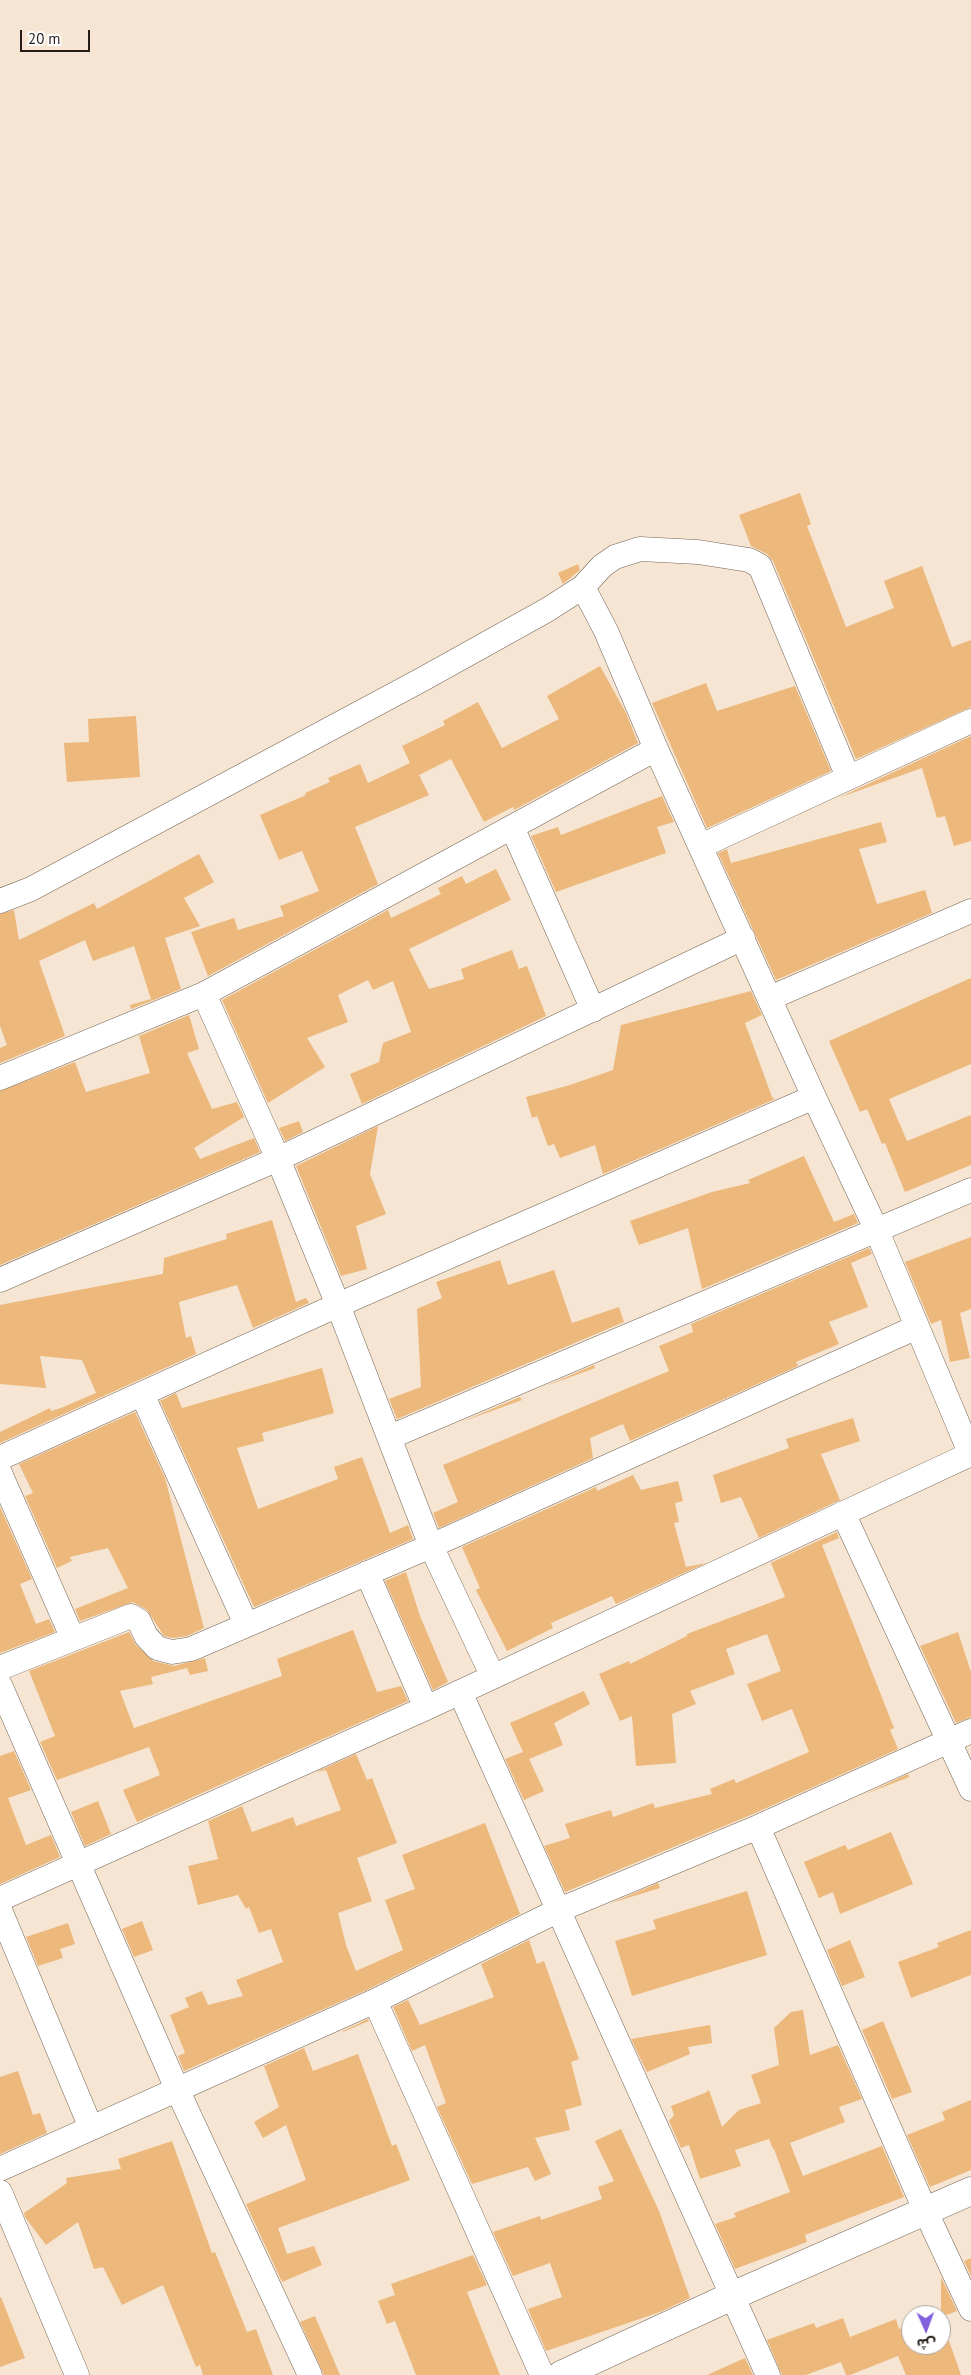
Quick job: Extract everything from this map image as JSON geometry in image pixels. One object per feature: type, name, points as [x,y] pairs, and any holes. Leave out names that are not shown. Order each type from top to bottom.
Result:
[{"type":"main road","points":[[561,2375],[732,2296],[971,2191]]},
{"type":"street","points":[[0,901],[31,889],[423,679],[547,610],[583,587],[602,566],[615,557],[640,549],[698,552],[749,560],[760,566],[848,777]]},
{"type":"street","points":[[0,1899],[426,1708],[971,1454],[877,1231],[656,749],[606,631],[583,587]]},
{"type":"street","points":[[701,846],[971,722]]},
{"type":"street","points":[[0,1078],[204,994],[656,749]]},
{"type":"street","points":[[512,827],[593,1010]]},
{"type":"street","points":[[770,998],[971,911]]},
{"type":"street","points":[[0,1280],[278,1159],[743,938]]},
{"type":"street","points":[[204,994],[278,1159],[390,1437],[431,1546],[493,1677]]},
{"type":"street","points":[[0,1458],[338,1306],[814,1097]]},
{"type":"street","points":[[390,1437],[971,1190]]},
{"type":"street","points":[[0,1668],[131,1616],[139,1620],[150,1642],[156,1648],[172,1652],[191,1649],[431,1546],[917,1327]]},
{"type":"street","points":[[142,1394],[246,1624]]},
{"type":"street","points":[[0,1474],[73,1639]]},
{"type":"street","points":[[843,1513],[971,1789]]},
{"type":"street","points":[[367,1573],[426,1708]]},
{"type":"street","points":[[0,1685],[177,2089],[310,2375]]},
{"type":"street","points":[[460,1692],[768,2375]]},
{"type":"street","points":[[0,2169],[375,2001],[559,1910],[758,1827],[971,1731]]},
{"type":"street","points":[[758,1827],[925,2210],[971,2309]]},
{"type":"street","points":[[0,1910],[91,2128]]},
{"type":"street","points":[[375,2001],[542,2375]]},
{"type":"street","points":[[0,2192],[77,2375]]},
{"type":"building","points":[[800,493],[811,524],[807,526],[846,627],[894,608],[884,581],[922,566],[952,647],[971,640],[971,707],[856,759],[773,561],[767,554],[751,546],[739,515]]},
{"type":"building","points":[[578,564],[580,570],[563,584],[558,573]]},
{"type":"building","points":[[600,666],[626,713],[638,743],[514,810],[513,807],[484,822],[451,759],[419,775],[429,795],[355,827],[378,884],[208,976],[191,932],[234,918],[238,930],[284,916],[280,906],[319,891],[302,851],[279,860],[260,815],[306,795],[305,793],[330,782],[328,778],[360,764],[368,783],[410,763],[402,746],[445,725],[443,721],[478,702],[502,748],[559,719],[547,696]]},
{"type":"building","points":[[706,683],[717,711],[795,686],[831,771],[707,828],[652,703]]},
{"type":"building","points":[[136,716],[140,777],[67,782],[64,743],[89,742],[88,719]]},
{"type":"building","points":[[971,736],[971,841],[954,846],[945,816],[937,818],[922,768],[838,798]]},
{"type":"building","points":[[662,796],[674,822],[657,827],[666,853],[556,892],[531,836],[558,827],[561,835]]},
{"type":"building","points":[[881,822],[887,842],[859,849],[877,904],[925,890],[932,913],[776,980],[718,853],[727,849],[731,863]]},
{"type":"building","points":[[199,854],[214,882],[184,898],[200,926],[165,938],[181,989],[131,1009],[130,1005],[151,999],[134,946],[93,961],[85,940],[39,961],[65,1036],[0,1063],[0,1048],[7,1045],[0,1026],[0,914],[14,910],[19,940],[94,903],[97,909]]},
{"type":"building","points":[[496,869],[511,900],[409,949],[429,989],[464,979],[461,969],[512,950],[519,969],[527,966],[546,1016],[362,1104],[350,1074],[379,1062],[383,1043],[411,1032],[393,981],[373,990],[368,980],[338,995],[348,1022],[307,1038],[325,1067],[268,1103],[222,1000],[388,910],[391,918],[441,894],[438,888],[462,876],[466,884]]},
{"type":"building","points":[[971,978],[971,1064],[889,1099],[907,1141],[971,1115],[971,1165],[905,1192],[885,1143],[882,1144],[867,1109],[860,1112],[829,1041]]},
{"type":"building","points":[[751,991],[762,1015],[745,1023],[772,1097],[775,1099],[603,1174],[595,1145],[560,1158],[554,1144],[548,1146],[537,1116],[532,1118],[526,1097],[570,1085],[613,1070],[621,1025]]},
{"type":"building","points":[[189,1015],[199,1049],[187,1053],[212,1109],[237,1102],[244,1117],[194,1148],[200,1159],[254,1138],[260,1152],[0,1265],[0,1091],[75,1062],[86,1092],[150,1073],[139,1036]]},
{"type":"building","points":[[299,1121],[303,1132],[285,1141],[279,1128]]},
{"type":"building","points":[[378,1126],[370,1174],[386,1214],[356,1226],[367,1269],[341,1276],[296,1166]]},
{"type":"building","points":[[804,1156],[834,1222],[854,1214],[858,1223],[702,1289],[688,1228],[639,1245],[630,1221],[712,1192],[750,1183],[748,1180]]},
{"type":"building","points":[[272,1220],[296,1302],[306,1298],[309,1303],[253,1328],[237,1285],[179,1302],[186,1338],[191,1336],[196,1354],[0,1443],[0,1432],[50,1408],[51,1411],[61,1408],[96,1393],[82,1360],[40,1356],[46,1388],[0,1384],[0,1305],[163,1274],[164,1258],[227,1239],[226,1234]]},
{"type":"building","points":[[971,1237],[971,1309],[960,1313],[970,1358],[950,1362],[941,1320],[931,1324],[905,1262]]},
{"type":"building","points":[[869,1248],[872,1254],[851,1263],[868,1307],[829,1322],[839,1344],[796,1362],[798,1366],[630,1441],[623,1424],[590,1438],[593,1458],[439,1528],[433,1513],[458,1502],[443,1465],[669,1371],[659,1346],[693,1332],[691,1324]]},
{"type":"building","points":[[500,1260],[508,1285],[554,1270],[572,1323],[619,1307],[624,1322],[397,1419],[389,1399],[421,1387],[417,1309],[442,1298],[436,1282]]},
{"type":"building","points":[[594,1365],[595,1368],[546,1386]]},
{"type":"building","points":[[322,1368],[334,1413],[262,1433],[264,1441],[237,1448],[258,1509],[338,1479],[334,1467],[362,1457],[390,1533],[408,1525],[413,1539],[254,1607],[160,1401],[176,1393],[182,1408]]},
{"type":"building","points":[[520,1397],[522,1400],[461,1422]]},
{"type":"building","points":[[135,1412],[165,1478],[204,1628],[187,1636],[173,1638],[164,1636],[147,1610],[133,1602],[80,1621],[75,1609],[128,1588],[108,1548],[70,1557],[72,1561],[57,1568],[25,1496],[33,1493],[19,1464]]},
{"type":"building","points":[[853,1418],[860,1441],[821,1454],[840,1500],[759,1538],[741,1497],[721,1503],[713,1475],[789,1448],[786,1439]]},
{"type":"building","points":[[633,1475],[641,1490],[678,1481],[683,1501],[675,1503],[679,1522],[674,1523],[686,1567],[706,1563],[616,1604],[612,1596],[551,1623],[553,1628],[507,1651],[476,1590],[480,1588],[462,1547],[596,1487],[597,1491]]},
{"type":"building","points":[[0,1507],[32,1579],[20,1584],[36,1624],[49,1619],[55,1632],[0,1653]]},
{"type":"building","points":[[837,1532],[839,1538],[822,1545],[894,1728],[890,1730],[898,1749],[753,1814],[565,1892],[544,1846],[570,1838],[565,1824],[611,1810],[613,1817],[653,1803],[655,1808],[712,1794],[710,1789],[734,1779],[736,1783],[809,1752],[792,1709],[762,1721],[747,1684],[781,1671],[767,1634],[726,1649],[735,1674],[690,1691],[696,1704],[672,1714],[676,1763],[636,1766],[632,1716],[620,1721],[599,1674],[629,1661],[630,1664],[687,1636],[687,1634],[785,1597],[771,1563],[749,1573]]},
{"type":"building","points":[[406,1572],[420,1616],[448,1682],[433,1690],[385,1581]]},
{"type":"building","points":[[353,1630],[377,1692],[401,1686],[408,1701],[137,1822],[123,1790],[160,1775],[149,1747],[57,1780],[40,1742],[55,1736],[29,1671],[129,1632],[136,1645],[153,1661],[174,1666],[205,1658],[208,1671],[190,1675],[187,1668],[151,1677],[153,1684],[120,1691],[134,1728],[282,1676],[277,1659]]},
{"type":"building","points":[[958,1632],[971,1672],[971,1717],[956,1723],[920,1646]]},
{"type":"building","points":[[584,1691],[590,1704],[554,1723],[563,1745],[529,1759],[544,1791],[524,1800],[505,1759],[523,1752],[510,1723]]},
{"type":"building","points":[[14,1751],[31,1790],[8,1798],[26,1845],[51,1835],[60,1857],[0,1884],[0,1756]]},
{"type":"building","points":[[356,1754],[367,1780],[372,1778],[397,1843],[357,1858],[372,1901],[338,1913],[346,1945],[356,1971],[403,1950],[385,1900],[415,1889],[402,1855],[485,1823],[520,1914],[369,1989],[184,2071],[178,2056],[185,2053],[170,2015],[189,2007],[185,1998],[202,1991],[208,2005],[243,1996],[236,1980],[283,1962],[271,1929],[259,1933],[249,1907],[246,1909],[238,1895],[198,1905],[188,1866],[218,1859],[208,1821],[242,1806],[252,1832],[293,1817],[296,1826],[341,1810],[326,1770],[316,1772]]},
{"type":"building","points":[[908,1774],[909,1777],[863,1795]]},
{"type":"building","points":[[98,1801],[111,1834],[85,1846],[71,1812]]},
{"type":"building","points":[[891,1832],[913,1884],[840,1914],[833,1892],[819,1898],[804,1862],[845,1845],[848,1850]]},
{"type":"building","points":[[658,1883],[660,1888],[611,1903]]},
{"type":"building","points":[[747,1891],[767,1955],[632,1996],[615,1941],[656,1929],[653,1920]]},
{"type":"building","points":[[142,1921],[153,1950],[134,1957],[122,1929]]},
{"type":"building","points":[[68,1923],[75,1944],[60,1949],[63,1958],[38,1966],[26,1937]]},
{"type":"building","points":[[971,1930],[971,1975],[911,1998],[898,1962],[939,1947],[937,1943]]},
{"type":"building","points":[[529,1940],[537,1964],[544,1961],[579,2059],[571,2062],[582,2105],[565,2110],[570,2130],[535,2138],[551,2174],[535,2181],[528,2167],[472,2184],[437,2107],[446,2103],[425,2045],[412,2051],[393,2007],[408,2000],[420,2025],[494,1997],[481,1964]]},
{"type":"building","points":[[850,1940],[865,1977],[842,1986],[827,1950]]},
{"type":"building","points":[[803,2010],[810,2055],[838,2045],[862,2099],[839,2107],[845,2122],[790,2143],[803,2176],[882,2146],[904,2197],[805,2235],[807,2242],[735,2269],[715,2224],[736,2217],[734,2213],[790,2192],[774,2149],[776,2148],[773,2149],[769,2139],[735,2150],[741,2166],[700,2179],[689,2145],[681,2148],[669,2121],[674,2115],[671,2106],[709,2090],[722,2127],[739,2110],[761,2103],[751,2075],[779,2065],[774,2028],[791,2012]]},
{"type":"building","points":[[368,2019],[369,2021],[343,2032],[343,2031]]},
{"type":"building","points":[[883,2021],[912,2092],[892,2099],[862,2030]]},
{"type":"building","points":[[710,2025],[712,2043],[688,2047],[690,2054],[647,2072],[631,2039]]},
{"type":"building","points":[[304,2048],[313,2071],[358,2054],[392,2146],[396,2144],[410,2180],[278,2228],[287,2254],[314,2246],[322,2265],[282,2282],[246,2204],[306,2180],[286,2125],[263,2138],[254,2122],[279,2107],[264,2066]]},
{"type":"building","points":[[18,2071],[33,2115],[40,2113],[47,2133],[0,2154],[0,2077]]},
{"type":"building","points":[[971,2100],[971,2170],[930,2187],[907,2135],[945,2120],[942,2112]]},
{"type":"building","points":[[621,2129],[659,2211],[690,2298],[660,2312],[546,2351],[528,2309],[562,2297],[550,2263],[513,2276],[493,2232],[540,2216],[541,2220],[602,2199],[598,2187],[614,2181],[595,2141]]},
{"type":"building","points":[[172,2141],[212,2253],[215,2252],[247,2332],[256,2329],[273,2375],[203,2375],[200,2365],[196,2367],[163,2285],[122,2305],[103,2267],[94,2269],[78,2222],[46,2245],[25,2217],[24,2213],[67,2183],[66,2178],[121,2169],[118,2159]]},
{"type":"building","points":[[473,2255],[487,2285],[467,2292],[500,2375],[416,2375],[395,2321],[387,2324],[378,2301],[395,2295],[391,2284]]},
{"type":"building","points":[[971,2258],[971,2276],[964,2261]]},
{"type":"building","points":[[941,2277],[957,2311],[951,2313],[951,2305],[941,2305]]},
{"type":"building","points":[[0,2298],[25,2358],[0,2367]]},
{"type":"building","points":[[315,2316],[340,2375],[324,2375],[300,2322]]},
{"type":"building","points":[[843,2318],[850,2337],[896,2319],[899,2329],[901,2328],[901,2355],[951,2355],[951,2346],[961,2375],[906,2375],[898,2356],[850,2375],[846,2375],[841,2362],[806,2375],[782,2375],[767,2340],[814,2323],[816,2328]]},
{"type":"building","points":[[745,2358],[753,2375],[707,2375]]}]
